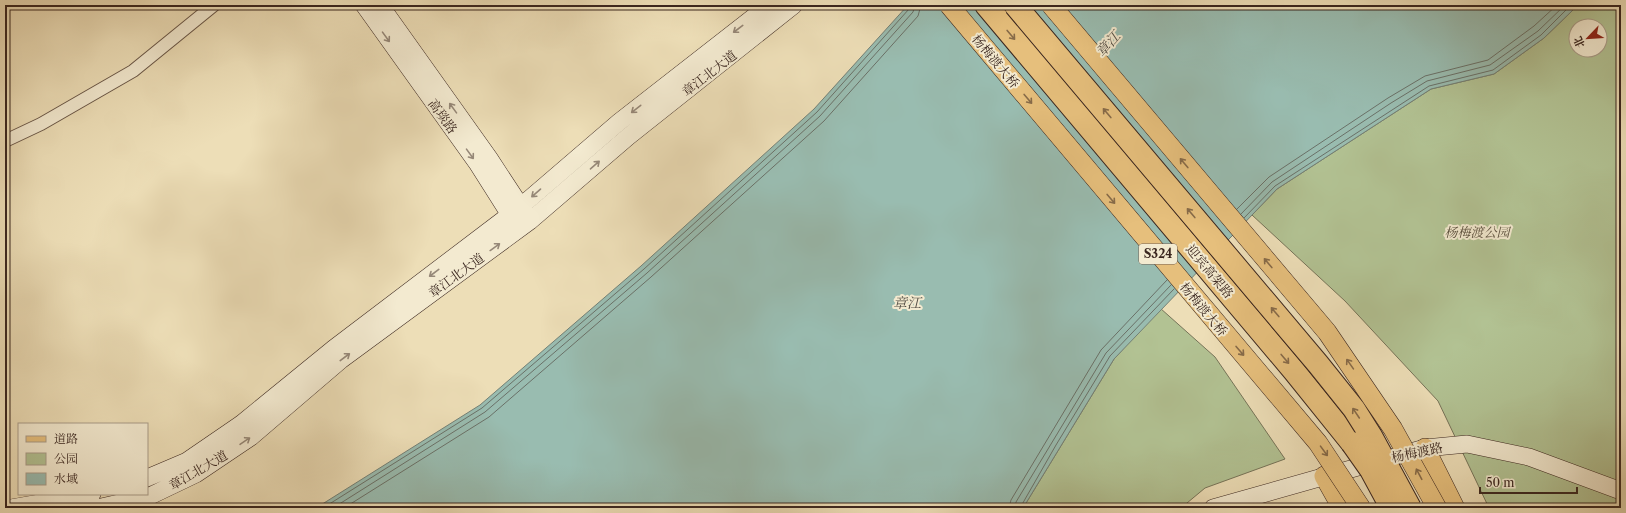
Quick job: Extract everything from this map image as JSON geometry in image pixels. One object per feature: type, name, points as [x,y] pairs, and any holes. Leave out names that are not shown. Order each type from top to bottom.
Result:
[{"type":"highway","name":"迎宾高架路","points":[[986,5],[1294,371],[1362,440],[1410,508]]},
{"type":"highway","name":"迎宾高架路","points":[[1016,5],[1318,364],[1354,409],[1371,470],[1392,508]]},
{"type":"highway","points":[[1362,440],[1380,508]]},
{"type":"highway","points":[[1362,440],[1412,492],[1421,508]]},
{"type":"main road","name":"高琰路","points":[[364,5],[477,163],[520,218]]},
{"type":"main road","name":"高琰路","points":[[380,5],[489,158],[520,218]]},
{"type":"main road","name":"章江北大道","points":[[148,478],[187,461],[241,424],[333,349],[520,218],[619,122],[769,5]]},
{"type":"main road","name":"章江北大道","points":[[97,508],[150,496],[196,474],[251,437],[341,360],[520,218],[629,136],[794,5]]},
{"type":"main road","name":"杨梅渡大桥","points":[[948,5],[1318,443],[1361,508]]},
{"type":"main road","points":[[1051,5],[1327,332],[1393,429],[1438,508]]},
{"type":"main road","name":"杨梅渡路","points":[[1213,508],[1425,448],[1467,444],[1494,448],[1529,457],[1621,490]]},
{"type":"main road","points":[[1425,448],[1455,508]]},
{"type":"main road","points":[[1324,476],[1342,508]]},
{"type":"main road","points":[[11,508],[86,495]]},
{"type":"street","points":[[5,141],[41,124],[133,70],[214,5]]},
{"type":"green space","name":"杨梅渡公园","points":[[1575,5],[1621,5],[1621,508],[1489,508],[1438,401],[1345,301],[1252,215],[1277,189],[1431,89],[1494,74],[1544,38],[1574,9]]},
{"type":"green space","points":[[1160,308],[1215,357],[1285,459],[1205,488],[1181,508],[1023,508],[1114,359]]},
{"type":"water","name":"章江","points":[[908,5],[1575,5],[1574,9],[1544,38],[1494,74],[1431,89],[1277,189],[1114,359],[1023,508],[316,508],[480,405],[641,266],[814,109]]}]
